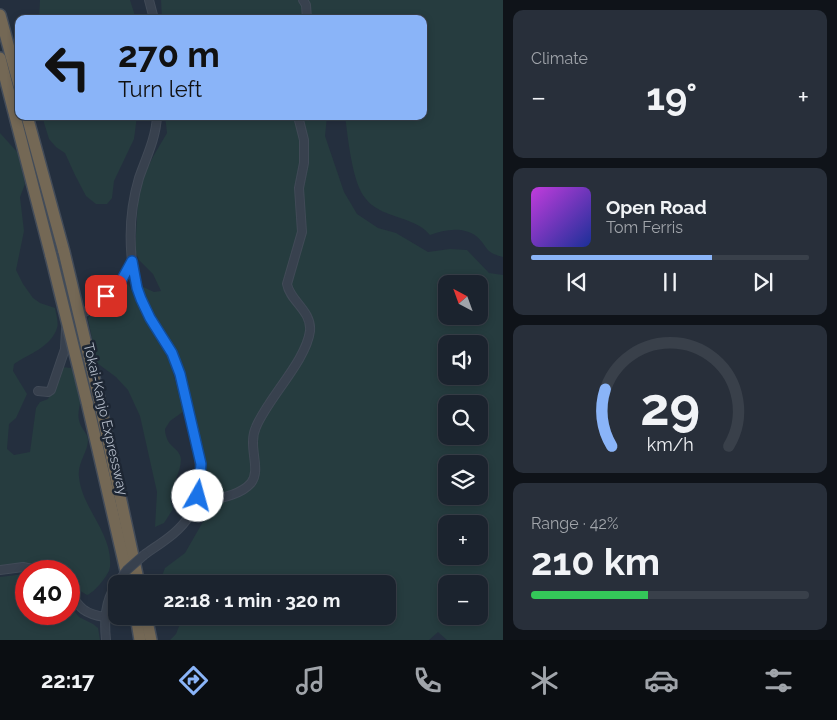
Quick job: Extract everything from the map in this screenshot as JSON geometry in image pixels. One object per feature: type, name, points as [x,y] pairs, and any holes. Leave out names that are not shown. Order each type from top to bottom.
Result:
[{"type":"highway","points":[[1,18],[15,70]]},
{"type":"highway","name":"Tokai-Kanjo Expressway","points":[[0,58],[15,116]]},
{"type":"highway","name":"Tokai-Kanjo Expressway","points":[[16,120],[51,256],[93,400],[138,575]]},
{"type":"highway","name":"Tokai-Kanjo Expressway","points":[[28,120],[64,252],[93,400],[119,575]]},
{"type":"highway","points":[[138,625],[140,640]]},
{"type":"highway","points":[[148,625],[151,640]]},
{"type":"street","points":[[149,0],[153,15]]},
{"type":"street","points":[[303,0],[307,15]]},
{"type":"street","points":[[124,575],[127,570],[144,555],[177,531],[188,518],[195,504],[201,480],[201,464],[180,374],[172,353],[150,318],[141,299],[132,261],[131,230],[135,199],[152,142],[156,120]]},
{"type":"street","points":[[195,504],[240,492],[252,481],[256,474],[252,443],[256,426],[301,354],[310,330],[304,311],[289,290],[287,284],[302,232],[300,188],[304,163],[304,140],[299,120]]},
{"type":"street","points":[[38,391],[48,392],[51,390],[65,349],[66,329],[69,322],[92,308],[120,283],[132,261]]},
{"type":"street","points":[[0,570],[15,568]]},
{"type":"street","points":[[106,640],[104,617],[108,603]]},
{"type":"street","points":[[80,605],[86,612],[104,617]]},
{"type":"green space","points":[[40,0],[130,0],[135,15],[39,15]]},
{"type":"green space","points":[[161,0],[503,0],[503,257],[489,251],[471,233],[453,230],[430,235],[416,224],[380,210],[366,199],[357,183],[351,160],[346,120],[427,120],[427,15],[162,15]]},
{"type":"green space","points":[[43,120],[136,120],[134,139],[114,181],[112,198],[107,204],[96,204],[86,196],[65,153],[49,139]]},
{"type":"green space","points":[[165,120],[327,120],[325,136],[344,192],[357,214],[378,228],[396,233],[428,252],[450,249],[467,250],[489,273],[503,275],[503,640],[447,640],[438,632],[429,640],[170,640],[176,634],[180,625],[396,625],[396,575],[162,575],[165,568],[185,553],[204,520],[203,504],[207,491],[207,480],[206,463],[183,372],[175,351],[154,317],[141,286],[154,292],[161,291],[153,274],[139,260],[135,251],[138,200],[142,179],[167,133]]},
{"type":"green space","points":[[0,133],[18,153],[25,184],[20,197],[24,231],[16,270],[33,298],[40,303],[55,308],[58,324],[54,335],[45,345],[14,364],[13,371],[27,394],[16,418],[9,424],[7,449],[14,455],[30,452],[36,408],[40,402],[48,399],[62,367],[71,368],[79,390],[78,414],[80,423],[88,440],[79,472],[81,489],[107,543],[110,567],[104,579],[87,595],[80,591],[80,560],[15,560],[15,564],[0,566]]},
{"type":"green space","points":[[128,284],[151,328],[168,355],[184,411],[170,421],[165,429],[168,441],[179,453],[181,459],[171,496],[173,509],[164,523],[155,527],[157,492],[140,416],[128,390],[116,377],[97,363],[88,319],[106,299]]},
{"type":"green space","points":[[15,575],[15,625],[80,625],[80,618],[98,628],[100,640],[0,640],[0,577]]},
{"type":"route","points":[[106,296],[120,283],[132,261],[141,299],[150,318],[172,353],[180,374],[201,464],[198,496]]}]
